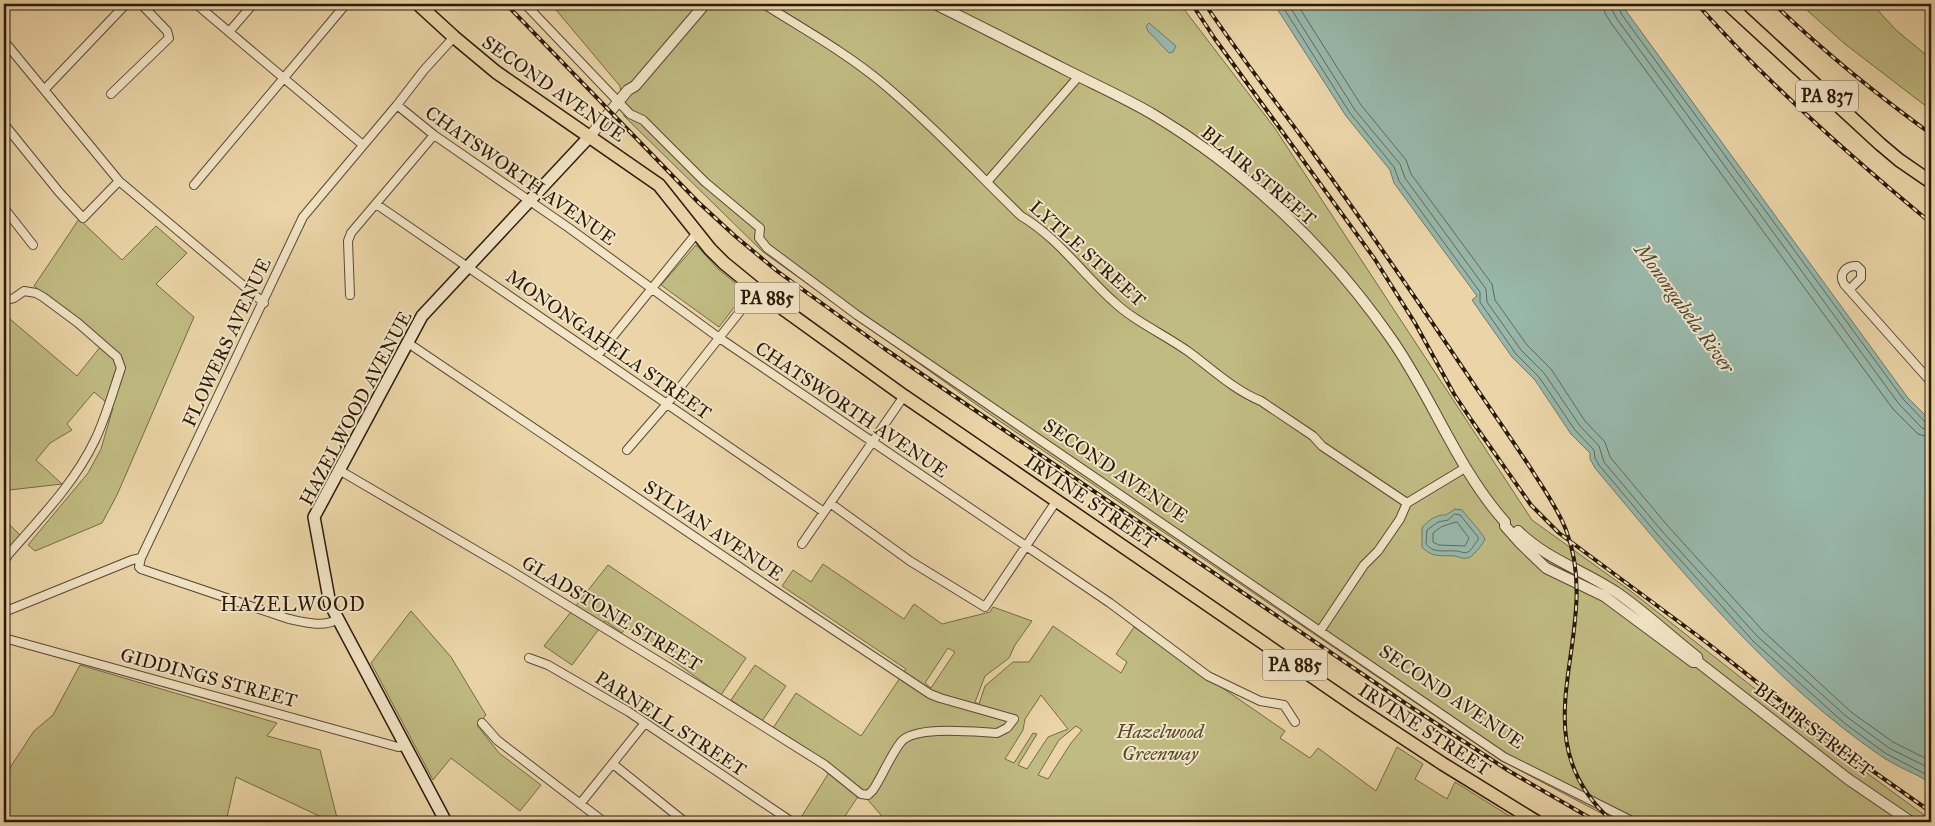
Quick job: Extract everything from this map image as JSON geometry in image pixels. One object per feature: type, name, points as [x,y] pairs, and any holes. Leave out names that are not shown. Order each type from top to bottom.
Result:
[{"type":"main road","name":"SECOND AVENUE","points":[[418,4],[496,72],[650,178]]},
{"type":"main road","name":"PA 837","points":[[1728,4],[1880,144],[1931,182]]},
{"type":"main road","name":"HAZELWOOD AVENUE","points":[[446,822],[330,604],[314,517],[422,316],[590,136]]},
{"type":"main road","name":"IRVINE STREET","points":[[650,178],[668,195],[696,234],[724,263],[757,290],[904,396],[1358,708],[1443,764],[1537,822]]},
{"type":"street","points":[[45,89],[126,4]]},
{"type":"street","points":[[112,94],[169,38],[167,31],[141,4]]},
{"type":"street","points":[[196,4],[363,145]]},
{"type":"street","points":[[229,32],[253,4]]},
{"type":"street","points":[[194,185],[346,4]]},
{"type":"street","points":[[525,4],[618,101]]},
{"type":"street","name":"HAZELWOOD AVENUE","points":[[630,88],[630,82],[696,4]]},
{"type":"street","name":"HAZELWOOD AVENUE","points":[[590,136],[618,101],[630,88],[635,86],[705,4]]},
{"type":"street","name":"LYTLE STREET","points":[[764,4],[879,80],[1022,216],[1033,222],[1047,235],[1115,303],[1190,352],[1204,365],[1312,436],[1322,446],[1407,503]]},
{"type":"street","name":"BLAIR STREET","points":[[935,4],[1152,114],[1242,178],[1292,220],[1357,293],[1390,336],[1426,394],[1477,487],[1505,522],[1505,526],[1536,560],[1546,568],[1604,596],[1693,662],[1698,662],[1848,779],[1911,822]]},
{"type":"street","name":"FLOWERS AVENUE","points":[[141,558],[264,303],[303,217],[424,70],[454,37]]},
{"type":"street","points":[[4,41],[119,181],[264,303]]},
{"type":"street","points":[[987,182],[1079,76]]},
{"type":"street","name":"SECOND AVENUE","points":[[618,101],[630,114],[643,120],[705,182],[760,228],[759,238],[767,248],[856,315],[1504,756],[1634,822]]},
{"type":"street","name":"CHATSWORTH AVENUE","points":[[397,105],[434,134],[569,228],[718,337],[1110,603],[1208,676],[1260,701],[1284,705],[1295,722]]},
{"type":"street","points":[[4,124],[59,192],[83,218],[119,181]]},
{"type":"street","points":[[350,295],[348,240],[351,233],[434,134]]},
{"type":"street","name":"MONONGAHELA STREET","points":[[376,204],[469,266],[666,405],[824,512]]},
{"type":"street","points":[[4,208],[33,245]]},
{"type":"street","points":[[597,356],[696,234]]},
{"type":"street","points":[[626,450],[666,405],[757,290]]},
{"type":"street","points":[[1849,290],[1931,382]]},
{"type":"street","points":[[4,301],[24,291],[36,293],[43,297],[78,323],[117,358],[121,368],[96,438],[84,461],[67,487],[4,562]]},
{"type":"street","name":"SYLVAN AVENUE","points":[[408,343],[930,694],[1014,719],[1007,728],[997,732],[928,732],[910,736],[902,742],[873,790],[868,795],[861,794]]},
{"type":"street","points":[[802,544],[904,396]]},
{"type":"street","points":[[1320,631],[1370,557],[1378,551],[1400,519],[1407,503],[1465,468]]},
{"type":"street","name":"GLADSTONE STREET","points":[[339,470],[517,574],[720,699],[825,765],[861,794]]},
{"type":"street","points":[[830,503],[910,561],[985,607],[1057,500]]},
{"type":"street","points":[[4,612],[141,558],[139,567],[141,569],[289,619],[308,623],[332,623],[337,619]]},
{"type":"street","name":"GIDDINGS STREET","points":[[4,638],[398,747],[406,746]]},
{"type":"street","name":"PARNELL STREET","points":[[529,658],[548,665],[645,723],[792,822]]},
{"type":"street","points":[[482,723],[497,740],[604,822]]},
{"type":"street","points":[[580,804],[645,723]]},
{"type":"street","points":[[613,764],[684,822]]},
{"type":"green space","points":[[551,4],[1180,4],[1274,127],[1532,520],[1632,592],[1796,721],[1931,820],[1931,822],[1618,822],[1500,760],[998,420],[763,252],[624,116],[620,86]]},
{"type":"green space","points":[[1800,4],[1872,4],[1896,30],[1931,59],[1931,110],[1845,44]]},
{"type":"green space","points":[[79,219],[122,260],[156,226],[187,253],[156,284],[194,317],[117,495],[102,523],[35,551],[28,545],[88,473],[101,449],[113,408],[94,392],[67,424],[72,430],[50,443],[36,460],[62,484],[9,490],[4,497],[4,314],[77,376],[105,341],[34,286]]},
{"type":"green space","points":[[696,245],[718,269],[746,292],[719,327],[661,285]]},
{"type":"green space","points":[[4,519],[20,535],[4,553]]},
{"type":"green space","name":"Hazelwood Greenway","points":[[823,564],[904,619],[914,604],[942,624],[990,612],[993,607],[1032,621],[1015,645],[1009,658],[985,676],[975,702],[979,704],[985,686],[1013,662],[1029,662],[1053,626],[1121,673],[1127,662],[1116,654],[1134,627],[1285,731],[1280,738],[1310,758],[1318,748],[1376,791],[1397,747],[1423,764],[1415,779],[1447,799],[1455,782],[1519,822],[887,822],[861,792],[841,822],[794,822],[800,819],[833,766],[773,728],[796,693],[861,736],[906,669],[782,586],[793,570],[811,582]],"holes":[[[948,648],[955,652],[931,688],[925,683]],[[1041,695],[1068,729],[1048,737],[1027,769],[1018,765],[1037,734],[1033,733],[1014,763],[1005,759],[1023,730],[1025,719]],[[1076,726],[1082,730],[1071,743],[1048,779],[1038,775],[1059,740]]]},
{"type":"green space","points":[[608,565],[746,658],[721,695],[626,627],[622,633],[605,621],[572,665],[544,646]]},
{"type":"green space","points":[[411,611],[451,657],[486,715],[477,725],[499,753],[541,785],[520,811],[451,758],[433,780],[371,663]]},
{"type":"green space","points":[[80,665],[277,723],[267,736],[320,750],[338,822],[332,822],[236,777],[226,822],[4,822],[4,777],[34,731],[53,715]]},
{"type":"green space","points":[[755,665],[786,686],[762,721],[731,700]]},
{"type":"water","name":"Monongahela River","points":[[1274,4],[1621,4],[1908,398],[1931,421],[1931,783],[1881,756],[1840,726],[1801,693],[1728,622],[1627,507],[1595,468],[1590,459],[1590,453],[1571,434],[1535,380],[1512,357],[1472,300],[1477,296],[1394,183],[1390,170],[1346,116]]},
{"type":"water","points":[[1149,23],[1176,46],[1173,52],[1169,53],[1148,31],[1146,26]]},
{"type":"water","points":[[1455,509],[1462,510],[1483,536],[1484,541],[1476,552],[1468,558],[1429,553],[1422,547],[1422,528],[1432,518],[1446,515]]},
{"type":"railway","points":[[506,4],[698,202],[777,271],[885,349],[1405,703],[1509,771],[1597,822]]},
{"type":"railway","points":[[1192,4],[1215,39],[1374,258],[1415,323],[1454,394],[1531,505],[1559,533],[1706,642],[1843,750],[1931,812]]},
{"type":"railway","points":[[1205,4],[1397,271],[1547,493],[1559,515],[1566,530],[1575,569],[1576,607],[1567,682],[1565,718],[1569,754],[1584,788],[1613,822]]},
{"type":"railway","points":[[1697,4],[1780,90],[1870,172],[1931,223]]},
{"type":"railway","points":[[1774,4],[1850,72],[1931,134]]},
{"type":"district","name":"HAZELWOOD","points":[[293,604]]}]
